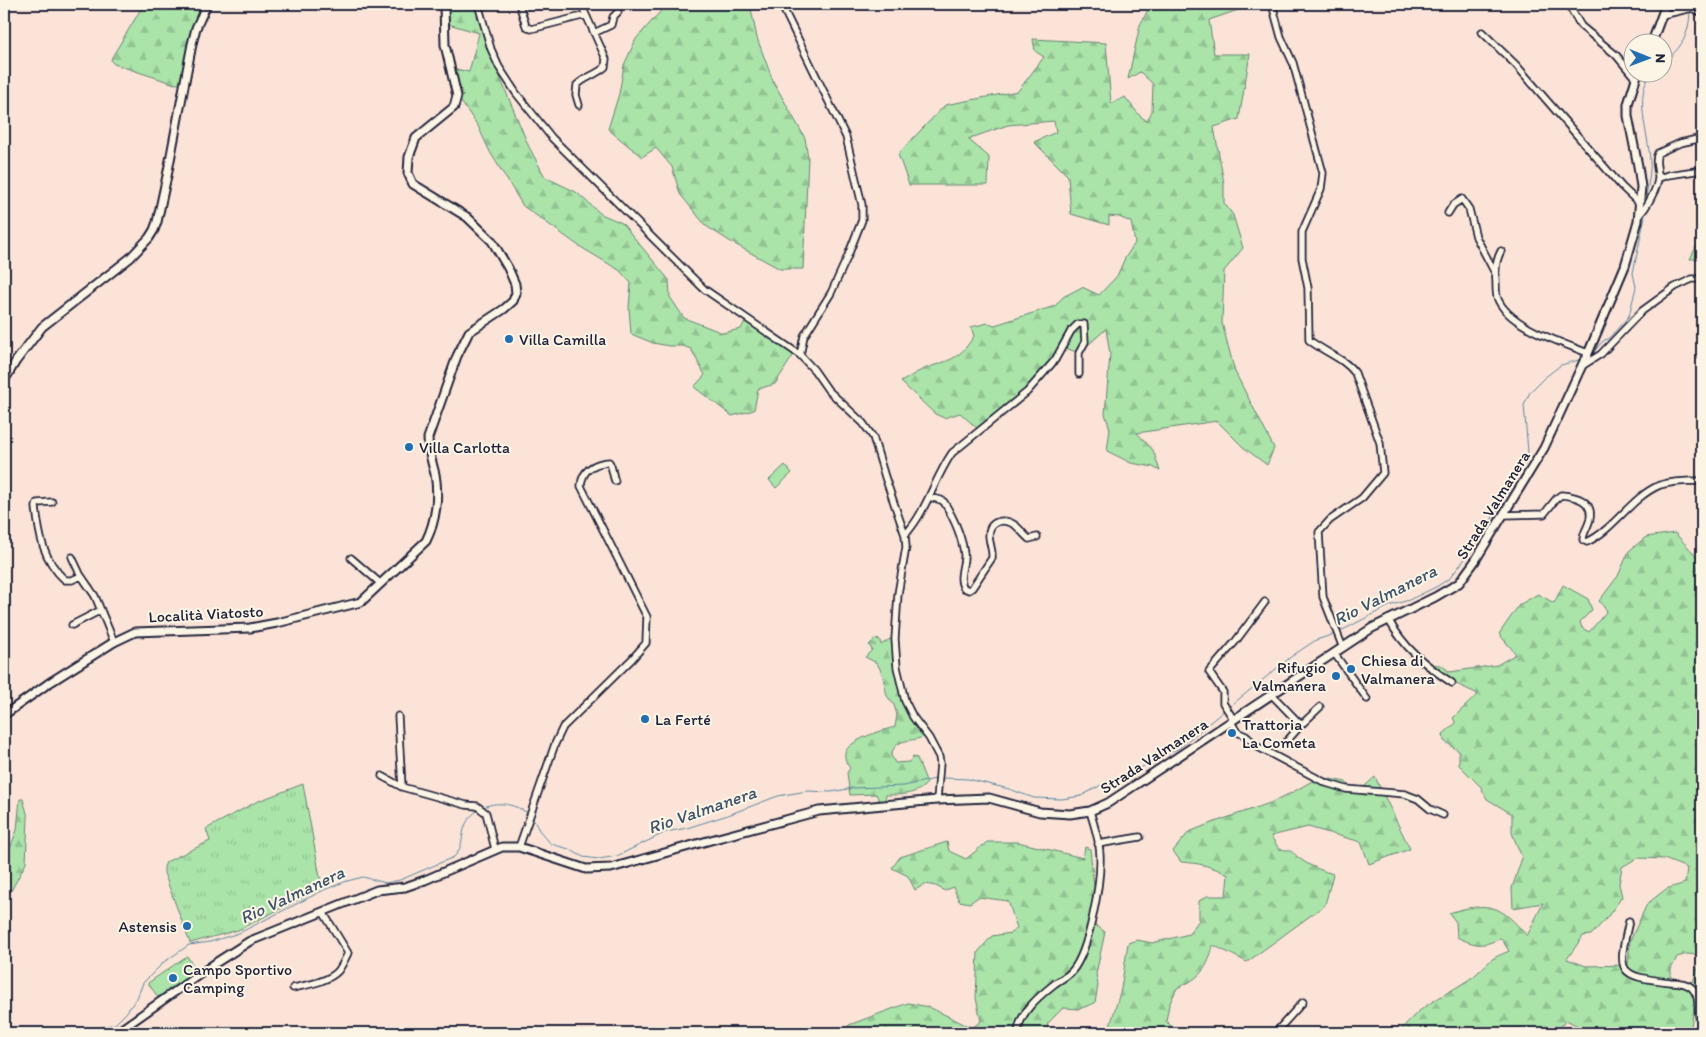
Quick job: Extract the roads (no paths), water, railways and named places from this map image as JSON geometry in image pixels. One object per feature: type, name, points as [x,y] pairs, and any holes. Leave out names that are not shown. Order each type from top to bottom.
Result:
[{"type":"street","points":[[4,381],[16,361],[42,327],[130,258],[154,230],[167,176],[192,44],[196,28],[207,4]]},
{"type":"street","name":"Località Viatosto","points":[[5,711],[114,642],[135,632],[250,628],[361,602],[426,540],[430,533],[436,508],[435,476],[428,450],[428,438],[460,349],[469,332],[504,309],[512,301],[516,292],[515,284],[508,268],[492,241],[466,217],[413,184],[408,173],[409,158],[416,138],[454,107],[457,96],[445,45],[444,4]]},
{"type":"street","points":[[478,4],[491,49],[499,67],[516,93],[552,138],[704,289],[800,355],[814,370],[828,390],[863,423],[873,436],[905,535],[906,547],[898,594],[895,639],[897,668],[905,701],[913,717],[937,750],[940,763],[937,800]]},
{"type":"street","points":[[519,4],[527,28],[535,28],[586,15]]},
{"type":"street","points":[[579,105],[576,86],[584,78],[599,72],[605,67],[606,59],[581,4]]},
{"type":"street","points":[[781,4],[846,137],[862,204],[862,220],[847,258],[831,293],[804,336],[800,355]]},
{"type":"street","points":[[1272,4],[1282,37],[1293,63],[1323,173],[1321,189],[1302,232],[1302,258],[1308,288],[1310,340],[1319,348],[1348,364],[1355,373],[1380,443],[1383,473],[1362,498],[1330,520],[1319,532],[1323,597],[1343,648]]},
{"type":"street","points":[[1568,4],[1581,26],[1624,63]]},
{"type":"street","points":[[1656,32],[1666,4]]},
{"type":"street","points":[[1662,15],[1690,8],[1702,13]]},
{"type":"street","points":[[594,33],[611,24],[613,17],[618,12]]},
{"type":"street","points":[[1482,32],[1516,65],[1622,187],[1640,204]]},
{"type":"street","name":"Strada Valmanera","points":[[116,1033],[217,962],[250,942],[377,890],[405,886],[425,880],[502,847],[519,847],[586,869],[611,868],[807,813],[937,800],[989,798],[1040,812],[1070,814],[1090,811],[1130,790],[1334,653],[1388,620],[1436,597],[1459,583],[1475,561],[1544,448],[1625,266],[1639,215],[1641,187],[1628,116],[1630,95],[1635,82]]},
{"type":"street","points":[[1639,215],[1647,207],[1659,178],[1655,158],[1658,152],[1680,143],[1702,138]]},
{"type":"street","points":[[1659,178],[1702,170]]},
{"type":"street","points":[[1448,213],[1462,199],[1469,209],[1476,237],[1496,275]]},
{"type":"street","points":[[1501,251],[1498,258],[1496,275],[1497,296],[1504,308],[1513,319],[1552,338],[1585,359],[1601,354],[1630,322],[1668,292],[1692,279],[1702,279]]},
{"type":"street","points":[[905,535],[915,524],[943,465],[952,453],[1027,392],[1055,360],[1071,331],[1078,324],[1084,324],[1085,342],[1079,353],[1079,374]]},
{"type":"street","points":[[519,847],[555,744],[564,726],[646,643],[647,617],[581,486],[582,479],[588,468],[601,463],[608,462],[612,467],[612,475],[615,481]]},
{"type":"street","points":[[1504,515],[1544,514],[1556,498],[1561,495],[1582,499],[1588,505],[1590,512],[1590,518],[1583,537],[1583,540],[1587,542],[1602,534],[1649,491],[1662,485],[1676,482],[1699,481],[1702,484]]},
{"type":"street","points":[[929,497],[944,502],[962,543],[964,558],[961,581],[964,588],[969,590],[990,563],[993,554],[989,536],[990,527],[995,522],[1002,520],[1009,522],[1029,539],[1037,537]]},
{"type":"street","points":[[52,502],[39,502],[36,507],[44,550],[65,580],[72,580],[81,576]]},
{"type":"street","points":[[72,556],[81,576],[95,596],[114,642]]},
{"type":"street","points":[[351,558],[380,583]]},
{"type":"street","points":[[1265,602],[1235,642],[1209,672],[1223,692],[1223,703],[1237,732],[1246,736],[1258,747],[1326,783],[1346,789],[1405,794],[1418,799],[1443,815]]},
{"type":"street","points":[[72,625],[101,610]]},
{"type":"street","points":[[1388,620],[1398,637],[1412,652],[1434,671],[1452,683]]},
{"type":"street","points":[[1334,653],[1367,698]]},
{"type":"street","points":[[1272,695],[1301,725]]},
{"type":"street","points":[[1287,740],[1320,707]]},
{"type":"street","points":[[398,716],[402,787]]},
{"type":"street","points":[[382,776],[402,787],[481,809],[486,813],[495,849]]},
{"type":"street","points":[[1018,1033],[1021,1020],[1029,1007],[1052,986],[1068,975],[1078,964],[1088,936],[1097,897],[1100,858],[1090,811]]},
{"type":"street","points":[[1098,844],[1140,837]]},
{"type":"street","points":[[293,988],[320,981],[335,974],[342,966],[348,953],[323,912]]},
{"type":"street","points":[[1629,921],[1622,965],[1625,970],[1639,977],[1678,982],[1691,987],[1697,994],[1699,1018],[1702,1025]]},
{"type":"street","points":[[1275,1033],[1303,1002]]},
{"type":"waterway","name":"Rio Valmanera","points":[[1674,53],[1686,34],[1690,12]]},
{"type":"waterway","name":"Rio Valmanera","points":[[1646,82],[1643,93],[1643,116],[1650,165],[1646,196]]},
{"type":"waterway","name":"Rio Valmanera","points":[[1590,356],[1629,316],[1636,287],[1633,273],[1645,216]]},
{"type":"waterway","name":"Rio Valmanera","points":[[1339,632],[1389,606],[1409,600],[1436,587],[1450,578],[1471,551],[1507,495],[1528,452],[1524,405],[1530,392],[1561,365],[1582,359]]},
{"type":"waterway","name":"Rio Valmanera","points":[[1228,708],[1292,656],[1316,640],[1335,634]]},
{"type":"waterway","name":"Rio Valmanera","points":[[944,778],[968,779],[1009,789],[1034,798],[1062,799],[1081,796],[1101,785],[1118,781],[1179,748],[1225,710]]},
{"type":"waterway","name":"Rio Valmanera","points":[[532,817],[539,830],[551,844],[569,849],[583,857],[599,859],[617,856],[666,832],[687,828],[728,815],[778,796],[807,791],[831,792],[853,788],[904,786],[935,779]]},
{"type":"waterway","name":"Rio Valmanera","points":[[484,807],[507,804],[529,814]]},
{"type":"waterway","name":"Rio Valmanera","points":[[77,1033],[115,1024],[137,998],[143,983],[164,962],[189,945],[210,942],[239,933],[326,889],[347,881],[363,877],[386,883],[400,880],[454,857],[461,845],[467,822],[478,810]]},
{"type":"place","name":"Villa Camilla","points":[[509,339]]},
{"type":"place","name":"Villa Carlotta","points":[[409,447]]},
{"type":"place","name":"Chiesa di Valmanera","points":[[1351,669]]},
{"type":"place","name":"Rifugio Valmanera","points":[[1336,676]]},
{"type":"place","name":"La Ferté","points":[[645,719]]},
{"type":"place","name":"Trattoria La Cometa","points":[[1232,733]]},
{"type":"place","name":"Astensis","points":[[187,926]]},
{"type":"place","name":"Campo Sportivo Camping","points":[[173,978]]}]
